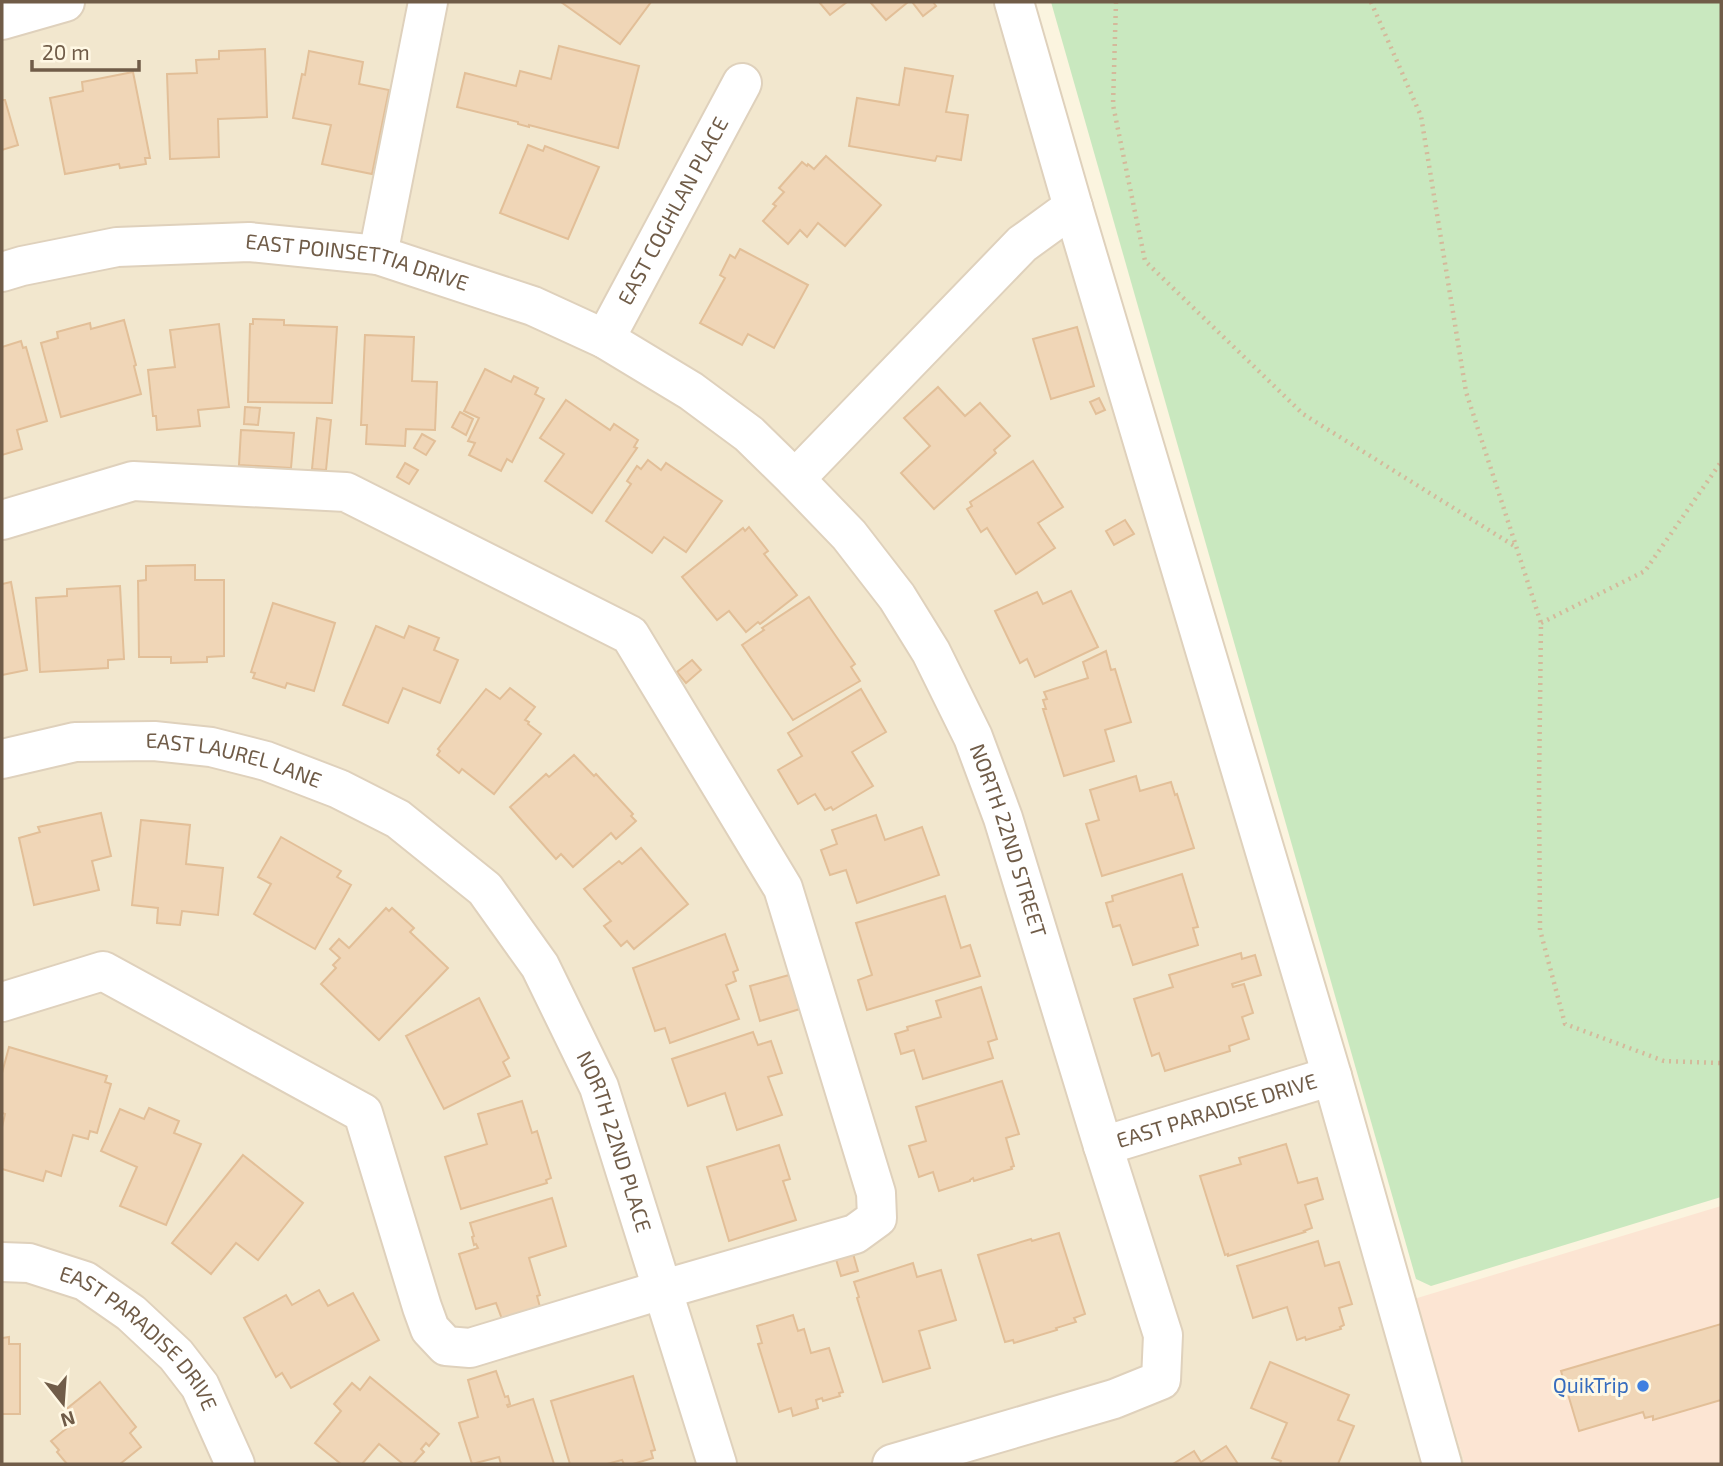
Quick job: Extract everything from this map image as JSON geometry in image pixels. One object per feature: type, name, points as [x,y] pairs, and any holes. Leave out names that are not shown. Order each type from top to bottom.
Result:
[{"type":"street","points":[[2,20],[65,2]]},
{"type":"street","points":[[378,255],[428,2]]},
{"type":"street","points":[[1014,2],[1332,1076],[1442,1464]]},
{"type":"street","name":"EAST COGHLAN PLACE","points":[[605,340],[742,83]]},
{"type":"street","points":[[795,479],[1022,244],[1073,206]]},
{"type":"street","name":"EAST POINSETTIA DRIVE","points":[[2,272],[117,247],[249,242],[378,255],[533,306],[605,340],[691,391]]},
{"type":"street","name":"NORTH 22ND STREET","points":[[691,391],[749,434],[849,535],[897,597],[931,652],[973,737],[1003,818],[1163,1335],[1161,1380],[1114,1399],[892,1464]]},
{"type":"street","points":[[2,520],[133,481],[345,492],[630,635],[783,888],[876,1193],[877,1218],[855,1234],[470,1348],[446,1346],[430,1329],[422,1307],[363,1113],[103,971],[2,1002]]},
{"type":"street","name":"EAST LAUREL LANE","points":[[2,759],[75,742],[154,741],[211,747],[266,761],[339,789],[398,819],[446,857]]},
{"type":"street","name":"NORTH 22ND PLACE","points":[[446,857],[485,889],[541,966],[599,1087],[717,1464]]},
{"type":"street","name":"EAST PARADISE DRIVE","points":[[1103,1146],[1332,1076]]},
{"type":"street","name":"EAST PARADISE DRIVE","points":[[2,1262],[29,1263],[85,1281],[131,1313],[176,1355],[200,1386],[235,1464]]},
{"type":"path","points":[[1116,2],[1113,105],[1145,261],[1303,414],[1516,547]]},
{"type":"path","points":[[1371,2],[1421,116],[1466,392],[1541,623],[1540,930],[1565,1024],[1664,1061],[1721,1063]]},
{"type":"path","points":[[1541,623],[1645,571],[1721,462]]},
{"type":"shaded area","points":[[2,2],[1026,2],[1465,1464],[2,1464]]},
{"type":"shaded area","points":[[1721,1206],[1721,1464],[1465,1464],[1414,1299]]},
{"type":"green space","points":[[1051,2],[1721,2],[1721,1197],[1431,1286],[1416,1279]]},
{"type":"building","points":[[561,2],[651,2],[620,44]]},
{"type":"building","points":[[819,2],[847,2],[830,15]]},
{"type":"building","points":[[870,2],[908,2],[886,20]]},
{"type":"building","points":[[914,2],[933,2],[936,6],[923,16]]},
{"type":"building","points":[[559,46],[639,66],[618,148],[457,107],[465,73],[516,86],[520,71],[551,79]]},
{"type":"building","points":[[265,49],[267,117],[218,119],[219,157],[170,159],[167,74],[197,73],[196,60],[219,59],[219,51]]},
{"type":"building","points":[[309,51],[363,62],[359,84],[389,90],[372,174],[322,164],[331,125],[293,118]]},
{"type":"building","points":[[905,68],[953,76],[946,112],[968,115],[961,160],[937,156],[935,161],[849,146],[857,98],[899,105]]},
{"type":"building","points":[[133,72],[150,158],[145,158],[146,164],[120,168],[119,164],[65,174],[50,98],[83,91],[82,82]]},
{"type":"building","points":[[2,100],[5,100],[18,145],[2,150]]},
{"type":"building","points":[[528,145],[543,151],[545,146],[599,167],[568,239],[500,213]]},
{"type":"building","points":[[826,156],[881,205],[845,246],[818,223],[807,237],[800,230],[788,244],[763,221],[784,192],[779,188],[802,162],[814,169]]},
{"type":"building","points":[[740,249],[808,285],[774,348],[748,334],[742,345],[700,323],[725,278],[720,275],[730,255],[735,258]]},
{"type":"building","points":[[253,319],[284,320],[284,325],[337,327],[332,403],[248,402],[250,324],[253,324]]},
{"type":"building","points":[[124,320],[141,394],[61,417],[41,343],[58,338],[57,332],[90,323],[91,329]]},
{"type":"building","points":[[219,324],[229,407],[198,410],[200,426],[157,430],[148,370],[175,367],[170,330]]},
{"type":"building","points":[[1077,327],[1094,386],[1051,399],[1033,339]]},
{"type":"building","points":[[365,335],[414,337],[412,381],[437,382],[435,430],[406,429],[405,446],[366,444],[367,425],[361,425]]},
{"type":"building","points":[[21,341],[23,348],[26,347],[47,421],[17,430],[22,449],[2,455],[2,347]]},
{"type":"building","points":[[485,369],[511,382],[514,376],[538,388],[535,394],[544,399],[512,462],[507,459],[501,471],[469,455],[475,443],[468,441],[479,418],[464,411]]},
{"type":"building","points":[[938,387],[965,416],[980,403],[1010,436],[994,450],[996,453],[934,509],[901,473],[930,446],[904,418]]},
{"type":"building","points":[[1099,398],[1105,410],[1096,414],[1090,402]]},
{"type":"building","points":[[566,400],[610,430],[614,424],[638,440],[634,447],[637,448],[592,513],[545,481],[564,454],[540,438]]},
{"type":"building","points":[[245,407],[260,408],[258,425],[244,424]]},
{"type":"building","points":[[460,412],[473,419],[466,435],[452,427]]},
{"type":"building","points":[[317,418],[331,420],[326,470],[312,469]]},
{"type":"building","points":[[241,430],[294,433],[291,468],[239,465]]},
{"type":"building","points":[[422,434],[435,441],[426,455],[414,448]]},
{"type":"building","points":[[648,460],[661,470],[666,463],[722,501],[686,552],[664,537],[652,553],[606,521],[631,484],[627,481],[637,466],[641,469]]},
{"type":"building","points":[[1033,461],[1063,507],[1038,523],[1055,548],[1016,574],[987,528],[981,532],[967,509],[972,506],[970,502]]},
{"type":"building","points":[[405,463],[418,470],[409,484],[397,477]]},
{"type":"building","points":[[1125,520],[1134,534],[1114,545],[1106,531]]},
{"type":"building","points":[[749,527],[768,551],[764,554],[797,595],[746,632],[729,611],[717,620],[682,577],[743,528],[745,531]]},
{"type":"building","points":[[195,565],[195,580],[224,580],[224,656],[207,657],[207,662],[171,663],[171,657],[139,657],[138,581],[146,580],[146,566]]},
{"type":"building","points":[[11,582],[27,670],[2,675],[2,584]]},
{"type":"building","points":[[120,586],[124,659],[108,660],[108,668],[40,672],[36,598],[67,596],[67,589]]},
{"type":"building","points":[[1071,591],[1098,647],[1035,677],[1027,659],[1020,663],[995,611],[1037,592],[1043,604]]},
{"type":"building","points":[[809,597],[855,664],[851,667],[860,681],[793,720],[742,645],[764,630],[762,628]]},
{"type":"building","points":[[273,603],[335,623],[314,691],[287,683],[285,688],[253,678],[255,673],[251,672]]},
{"type":"building","points":[[376,626],[404,638],[409,626],[439,638],[434,650],[458,660],[440,703],[403,688],[388,723],[343,705]]},
{"type":"building","points":[[1106,651],[1111,670],[1115,669],[1131,722],[1105,730],[1114,761],[1064,776],[1043,709],[1046,709],[1043,700],[1047,699],[1044,692],[1088,678],[1083,662]]},
{"type":"building","points":[[692,660],[701,670],[686,683],[677,672]]},
{"type":"building","points":[[510,688],[535,707],[525,720],[541,734],[494,794],[462,769],[459,773],[437,755],[440,751],[438,749],[486,689],[500,699]]},
{"type":"building","points":[[861,689],[886,732],[852,752],[873,786],[833,810],[831,807],[825,810],[815,794],[798,804],[778,770],[802,756],[788,733]]},
{"type":"building","points":[[574,755],[594,776],[596,774],[633,814],[631,816],[636,821],[616,839],[611,833],[573,867],[561,854],[556,859],[510,807],[546,774],[549,777]]},
{"type":"building","points":[[1136,776],[1140,791],[1171,782],[1194,848],[1102,876],[1086,824],[1099,820],[1090,790]]},
{"type":"building","points":[[101,813],[111,856],[92,861],[99,890],[34,905],[19,838],[40,832],[38,827]]},
{"type":"building","points":[[876,815],[885,840],[922,827],[939,875],[857,903],[846,870],[830,875],[821,850],[837,844],[832,830]]},
{"type":"building","points":[[141,820],[190,825],[186,864],[223,868],[218,915],[182,911],[180,925],[157,923],[158,908],[132,905]]},
{"type":"building","points":[[281,837],[341,871],[337,877],[351,885],[315,949],[254,914],[271,884],[258,877]]},
{"type":"building","points":[[641,848],[688,904],[634,949],[627,941],[621,946],[604,926],[611,921],[584,889],[619,861],[622,864]]},
{"type":"building","points":[[1182,874],[1198,927],[1193,928],[1198,945],[1133,965],[1120,925],[1113,927],[1106,903],[1113,901],[1112,896]]},
{"type":"building","points":[[945,896],[961,948],[970,945],[980,976],[867,1010],[858,980],[872,975],[856,923]]},
{"type":"building","points":[[386,908],[389,911],[392,908],[414,928],[410,932],[448,968],[379,1040],[321,984],[336,968],[333,965],[340,958],[330,949],[339,939],[349,948]]},
{"type":"building","points":[[725,934],[738,970],[733,972],[736,981],[726,985],[739,1019],[670,1043],[665,1028],[655,1031],[633,968]]},
{"type":"building","points":[[1241,953],[1242,959],[1255,955],[1261,975],[1232,984],[1233,987],[1244,984],[1253,1013],[1242,1017],[1249,1039],[1229,1046],[1230,1051],[1165,1071],[1159,1053],[1152,1056],[1134,999],[1173,987],[1169,975]]},
{"type":"building","points":[[789,975],[800,1009],[760,1021],[750,986]]},
{"type":"building","points":[[981,987],[997,1039],[988,1042],[993,1058],[923,1079],[914,1050],[901,1054],[895,1034],[908,1030],[907,1027],[941,1017],[936,1001]]},
{"type":"building","points":[[479,998],[509,1058],[503,1062],[510,1076],[444,1109],[406,1036]]},
{"type":"building","points":[[753,1032],[758,1045],[771,1041],[782,1073],[768,1077],[782,1115],[737,1130],[725,1093],[688,1106],[672,1059]]},
{"type":"building","points":[[9,1047],[107,1076],[105,1082],[111,1084],[97,1133],[90,1131],[88,1139],[73,1135],[61,1176],[46,1171],[43,1181],[2,1169],[2,1127],[5,1114],[2,1113],[2,1073]]},
{"type":"building","points":[[1002,1081],[1019,1134],[1006,1138],[1014,1166],[1012,1169],[974,1181],[973,1178],[939,1191],[933,1172],[919,1177],[909,1146],[926,1141],[916,1107]]},
{"type":"building","points":[[522,1101],[532,1133],[537,1131],[551,1178],[546,1180],[547,1183],[461,1209],[445,1157],[487,1144],[478,1114]]},
{"type":"building","points":[[149,1108],[179,1121],[174,1133],[201,1144],[166,1225],[120,1206],[137,1167],[101,1151],[120,1109],[144,1119]]},
{"type":"building","points":[[1286,1144],[1298,1183],[1317,1178],[1323,1199],[1305,1205],[1312,1228],[1225,1255],[1200,1176],[1241,1164],[1239,1158]]},
{"type":"building","points":[[779,1145],[790,1179],[783,1181],[796,1220],[729,1241],[707,1167]]},
{"type":"building","points":[[243,1155],[303,1203],[258,1260],[236,1243],[211,1274],[172,1243]]},
{"type":"building","points":[[552,1198],[566,1246],[529,1258],[540,1295],[537,1296],[540,1307],[502,1319],[496,1303],[476,1309],[459,1254],[478,1248],[474,1245],[470,1223]]},
{"type":"building","points":[[1059,1233],[1085,1314],[1074,1318],[1076,1322],[1056,1328],[1057,1330],[1014,1343],[1013,1340],[1005,1342],[978,1255]]},
{"type":"building","points":[[1318,1241],[1325,1266],[1339,1262],[1352,1304],[1339,1308],[1344,1325],[1341,1329],[1306,1340],[1305,1337],[1297,1340],[1287,1307],[1253,1318],[1237,1266]]},
{"type":"building","points":[[852,1250],[858,1271],[841,1276],[835,1256]]},
{"type":"building","points":[[913,1263],[917,1277],[941,1270],[956,1320],[919,1331],[930,1368],[883,1382],[854,1282]]},
{"type":"building","points":[[319,1290],[328,1306],[353,1293],[379,1340],[291,1388],[282,1373],[276,1377],[244,1318],[286,1295],[292,1305]]},
{"type":"building","points":[[793,1315],[798,1331],[804,1329],[811,1353],[829,1348],[843,1392],[839,1393],[840,1396],[823,1401],[822,1398],[816,1400],[818,1408],[793,1416],[791,1408],[779,1412],[758,1344],[762,1343],[757,1326]]},
{"type":"building","name":"QuikTrip","points":[[1721,1324],[1721,1400],[1653,1420],[1653,1416],[1645,1418],[1643,1412],[1579,1431],[1561,1371]]},
{"type":"building","points":[[9,1337],[9,1344],[20,1344],[20,1414],[2,1414],[2,1338]]},
{"type":"building","points":[[1270,1362],[1349,1395],[1338,1420],[1354,1426],[1338,1464],[1280,1464],[1281,1461],[1272,1458],[1287,1423],[1251,1408]]},
{"type":"building","points":[[496,1371],[505,1397],[508,1396],[508,1407],[533,1399],[554,1464],[501,1464],[499,1457],[472,1464],[459,1423],[478,1417],[468,1380]]},
{"type":"building","points":[[633,1376],[655,1450],[651,1451],[653,1458],[633,1464],[624,1464],[622,1460],[607,1464],[570,1464],[551,1401]]},
{"type":"building","points":[[370,1377],[439,1434],[429,1446],[426,1443],[421,1449],[424,1452],[413,1464],[403,1464],[379,1444],[362,1464],[341,1464],[315,1443],[341,1411],[334,1404],[352,1383],[360,1390]]},
{"type":"building","points":[[100,1382],[136,1427],[130,1433],[141,1447],[120,1464],[67,1464],[51,1441],[73,1423],[64,1411]]},
{"type":"building","points":[[1226,1446],[1238,1464],[1173,1464],[1194,1451],[1201,1462]]},
{"type":"place","name":"QuikTrip","points":[[1643,1386]]}]
